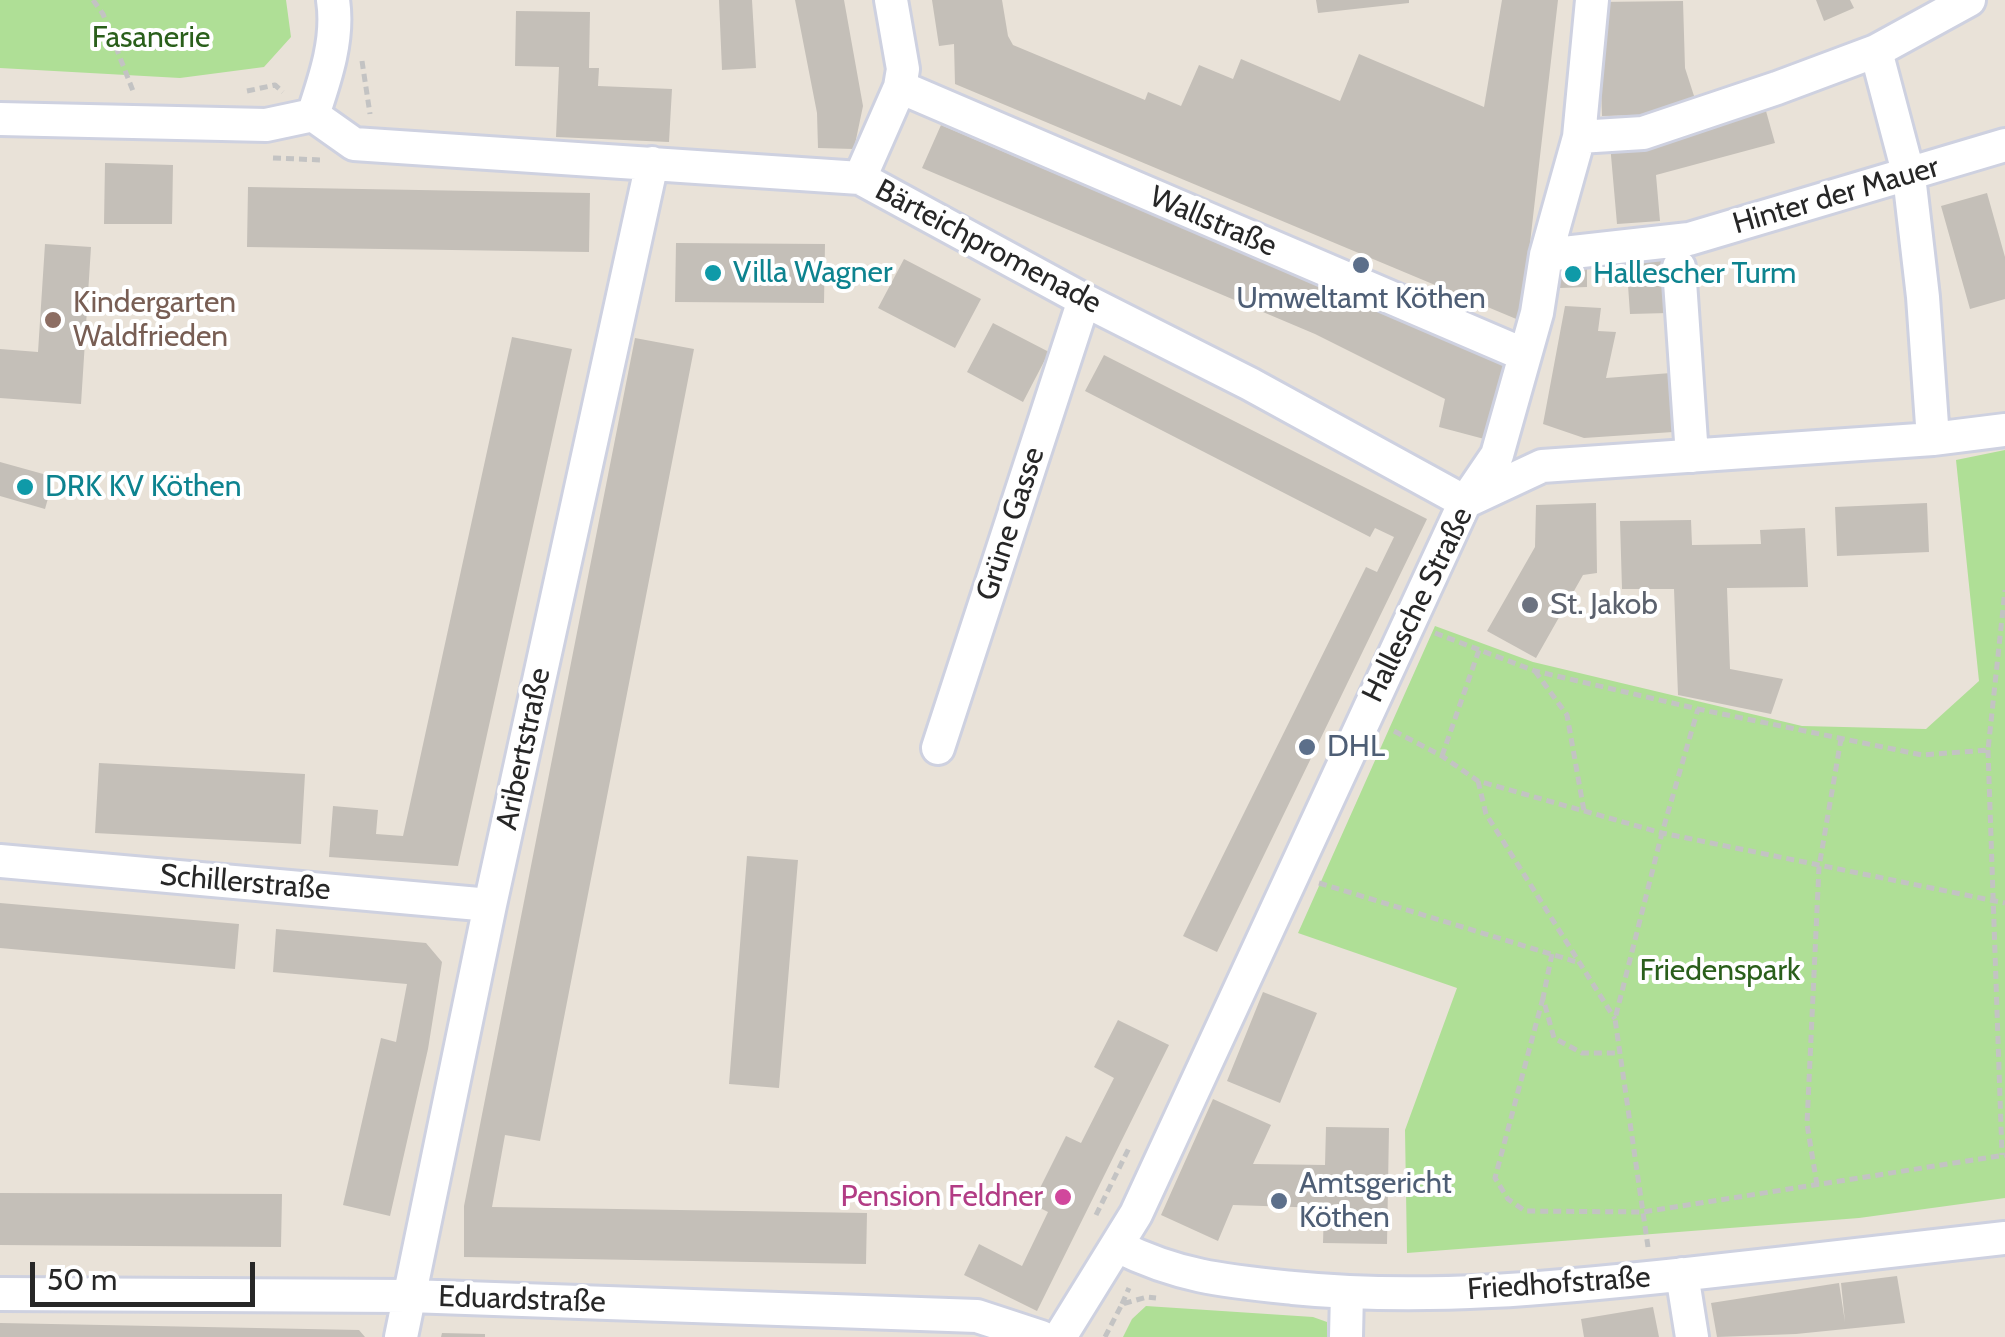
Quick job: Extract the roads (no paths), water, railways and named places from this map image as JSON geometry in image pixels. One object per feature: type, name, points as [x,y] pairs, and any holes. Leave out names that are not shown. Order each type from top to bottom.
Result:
[{"type":"street","points":[[0,118],[266,125],[313,115],[328,71],[335,13],[332,0]]},
{"type":"street","points":[[860,178],[900,87],[903,69],[891,0]]},
{"type":"street","name":"Hallesche Straße","points":[[1060,1337],[1136,1214],[1465,502],[1497,455],[1526,356],[1546,255],[1578,137],[1592,0]]},
{"type":"street","points":[[1578,137],[1643,133],[1876,51],[1969,0]]},
{"type":"street","points":[[1876,51],[1908,176],[1924,297],[1933,439]]},
{"type":"street","name":"Wallstraße","points":[[900,87],[1526,356]]},
{"type":"street","name":"Bärteichpromenade","points":[[313,115],[354,144],[860,178],[1465,502]]},
{"type":"street","name":"Hinter der Mauer","points":[[1546,255],[1684,253],[2005,144]]},
{"type":"street","name":"Aribertstraße","points":[[401,1337],[490,906],[652,163]]},
{"type":"street","points":[[1684,253],[1692,456]]},
{"type":"street","name":"Grüne Gasse","points":[[938,748],[1084,300]]},
{"type":"street","points":[[1465,502],[1542,466],[1933,439],[2005,430]]},
{"type":"street","name":"Schillerstraße","points":[[0,861],[490,906]]},
{"type":"street","name":"Friedhofstraße","points":[[1117,1246],[1207,1280],[1347,1292],[1537,1290],[2005,1238]]},
{"type":"street","points":[[1682,1274],[1692,1337]]},
{"type":"street","points":[[1346,1337],[1347,1292]]},
{"type":"street","name":"Eduardstraße","points":[[0,1294],[409,1296],[977,1316],[1041,1337]]},
{"type":"place","name":"Umweltamt Köthen","points":[[1361,265]]},
{"type":"place","name":"Villa Wagner","points":[[713,273]]},
{"type":"place","name":"Hallescher Turm","points":[[1573,274]]},
{"type":"place","name":"Kindergarten Waldfrieden","points":[[53,320]]},
{"type":"place","name":"DRK KV Köthen","points":[[25,487]]},
{"type":"place","name":"St. Jakob","points":[[1530,605]]},
{"type":"place","name":"DHL","points":[[1307,747]]},
{"type":"place","name":"Pension Feldner","points":[[1063,1197]]},
{"type":"place","name":"Amtsgericht Köthen","points":[[1279,1201]]},
{"type":"park label","name":"Fasanerie","points":[[151,38]]},
{"type":"park label","name":"Friedenspark","points":[[1720,971]]}]
